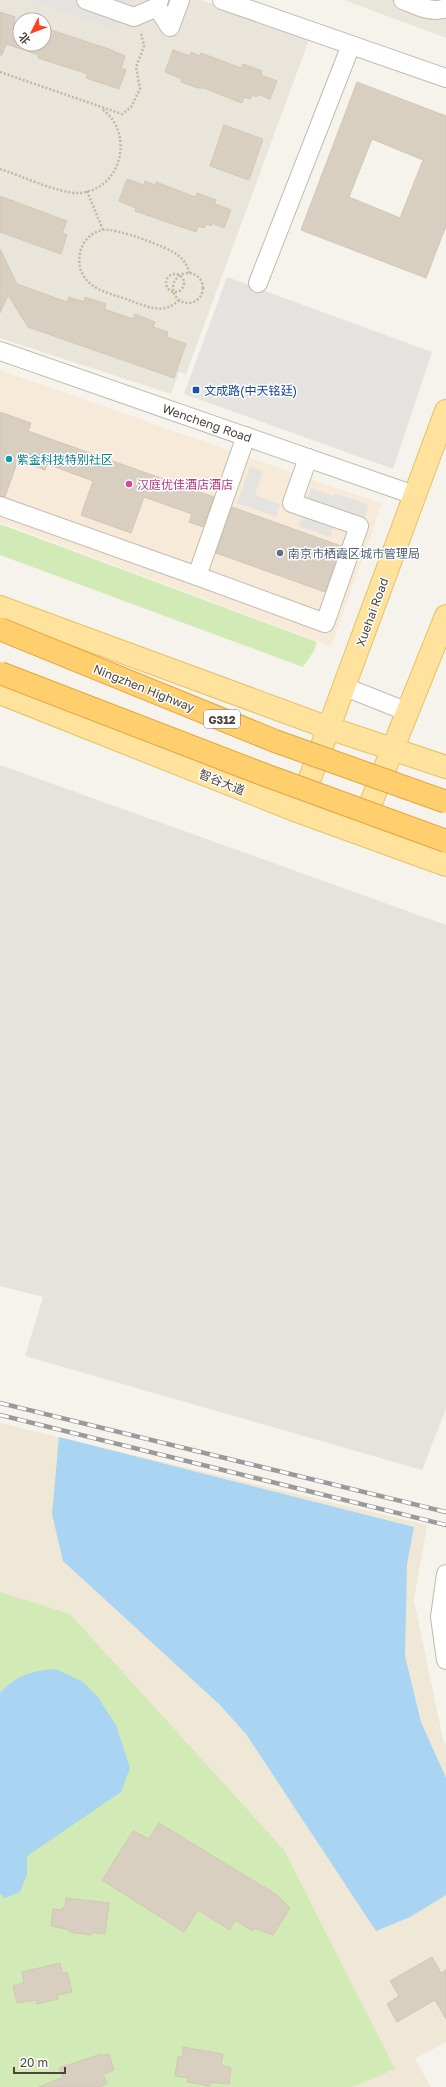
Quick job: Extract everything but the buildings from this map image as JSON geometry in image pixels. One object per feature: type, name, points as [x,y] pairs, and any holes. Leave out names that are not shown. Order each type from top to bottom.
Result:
[{"type":"highway","name":"Ningzhen Highway","points":[[0,629],[275,741],[446,802]]},
{"type":"highway","points":[[0,673],[265,775],[446,841]]},
{"type":"main road","name":"Xuehai Road","points":[[297,811],[345,686],[446,411]]},
{"type":"main road","name":"G312","points":[[0,608],[329,728],[446,767]]},
{"type":"main road","points":[[358,835],[446,616]]},
{"type":"main road","name":"智谷大道","points":[[0,693],[358,835],[446,866]]},
{"type":"street","points":[[86,0],[134,17],[153,7],[170,27],[180,0]]},
{"type":"street","points":[[222,0],[446,78]]},
{"type":"street","points":[[403,0],[435,10],[446,8]]},
{"type":"street","points":[[258,282],[351,45]]},
{"type":"street","name":"Wencheng Road","points":[[0,350],[414,495]]},
{"type":"street","points":[[197,576],[246,436]]},
{"type":"street","points":[[0,506],[325,623],[358,526],[292,503],[308,458]]},
{"type":"street","points":[[345,686],[408,712]]},
{"type":"street","points":[[446,1574],[440,1617],[446,1660]]},
{"type":"path","points":[[0,72],[122,114],[131,108],[140,89],[136,68],[144,46],[140,29],[153,7]]},
{"type":"path","points":[[0,169],[69,193],[87,191],[107,181],[114,173],[121,154],[120,136],[112,119],[98,106]]},
{"type":"path","points":[[87,191],[103,230]]},
{"type":"path","points":[[179,300],[170,307],[158,309],[98,288],[87,280],[80,267],[80,252],[86,240],[103,230],[117,230],[175,253],[185,262],[190,274]]},
{"type":"path","points":[[173,274],[180,276],[190,274],[198,277],[201,281],[202,293],[195,302],[184,302],[179,300],[174,292],[168,289],[166,280],[173,274]]},
{"type":"path","points":[[174,292],[181,289],[183,285],[184,281],[180,276]]},
{"type":"path","points":[[174,292],[174,284],[180,276]]},
{"type":"shaded area","points":[[0,0],[201,0],[310,37],[186,374],[179,372],[171,394],[0,338]]},
{"type":"shaded area","points":[[30,0],[126,0],[116,30]]},
{"type":"shaded area","points":[[344,0],[446,0],[446,38]]},
{"type":"shaded area","points":[[227,277],[432,352],[393,469],[184,394]]},
{"type":"shaded area","points":[[0,370],[382,504],[331,646],[0,522]]},
{"type":"shaded area","points":[[250,467],[263,471],[255,495],[280,504],[276,517],[237,503]]},
{"type":"shaded area","points":[[311,488],[333,496],[335,493],[369,505],[363,521],[306,501]]},
{"type":"shaded area","points":[[304,512],[335,523],[330,537],[299,526]]},
{"type":"shaded area","points":[[0,765],[446,925],[446,1409],[422,1470],[25,1356],[43,1297],[0,1286]]},
{"type":"shaded area","points":[[0,1423],[427,1525],[414,1601],[443,1739],[446,1746],[446,2042],[415,2059],[431,2087],[0,2087]]},
{"type":"green space","points":[[0,524],[317,642],[314,651],[303,667],[0,555]]},
{"type":"green space","points":[[0,1592],[70,1614],[284,1850],[395,2069],[352,2087],[0,2087]]},
{"type":"water","points":[[59,1437],[414,1527],[407,1564],[405,1656],[421,1722],[446,1778],[446,1895],[410,1917],[376,1931],[246,1734],[220,1705],[63,1561],[52,1514]]},
{"type":"water","points":[[56,1669],[83,1682],[97,1696],[116,1725],[130,1768],[121,1792],[27,1856],[27,1874],[20,1892],[5,1898],[0,1894],[0,1693],[12,1682],[25,1675],[39,1671]]},
{"type":"railway","points":[[0,1403],[446,1512]]},
{"type":"railway","points":[[0,1415],[446,1525]]},
{"type":"place","name":"文成路(中天铭廷)","points":[[196,390]]},
{"type":"place","name":"紫金科技特别社区","points":[[9,459]]},
{"type":"place","name":"汉庭优佳酒店酒店","points":[[129,484]]},
{"type":"place","name":"南京市栖霞区城市管理局","points":[[280,553]]}]
